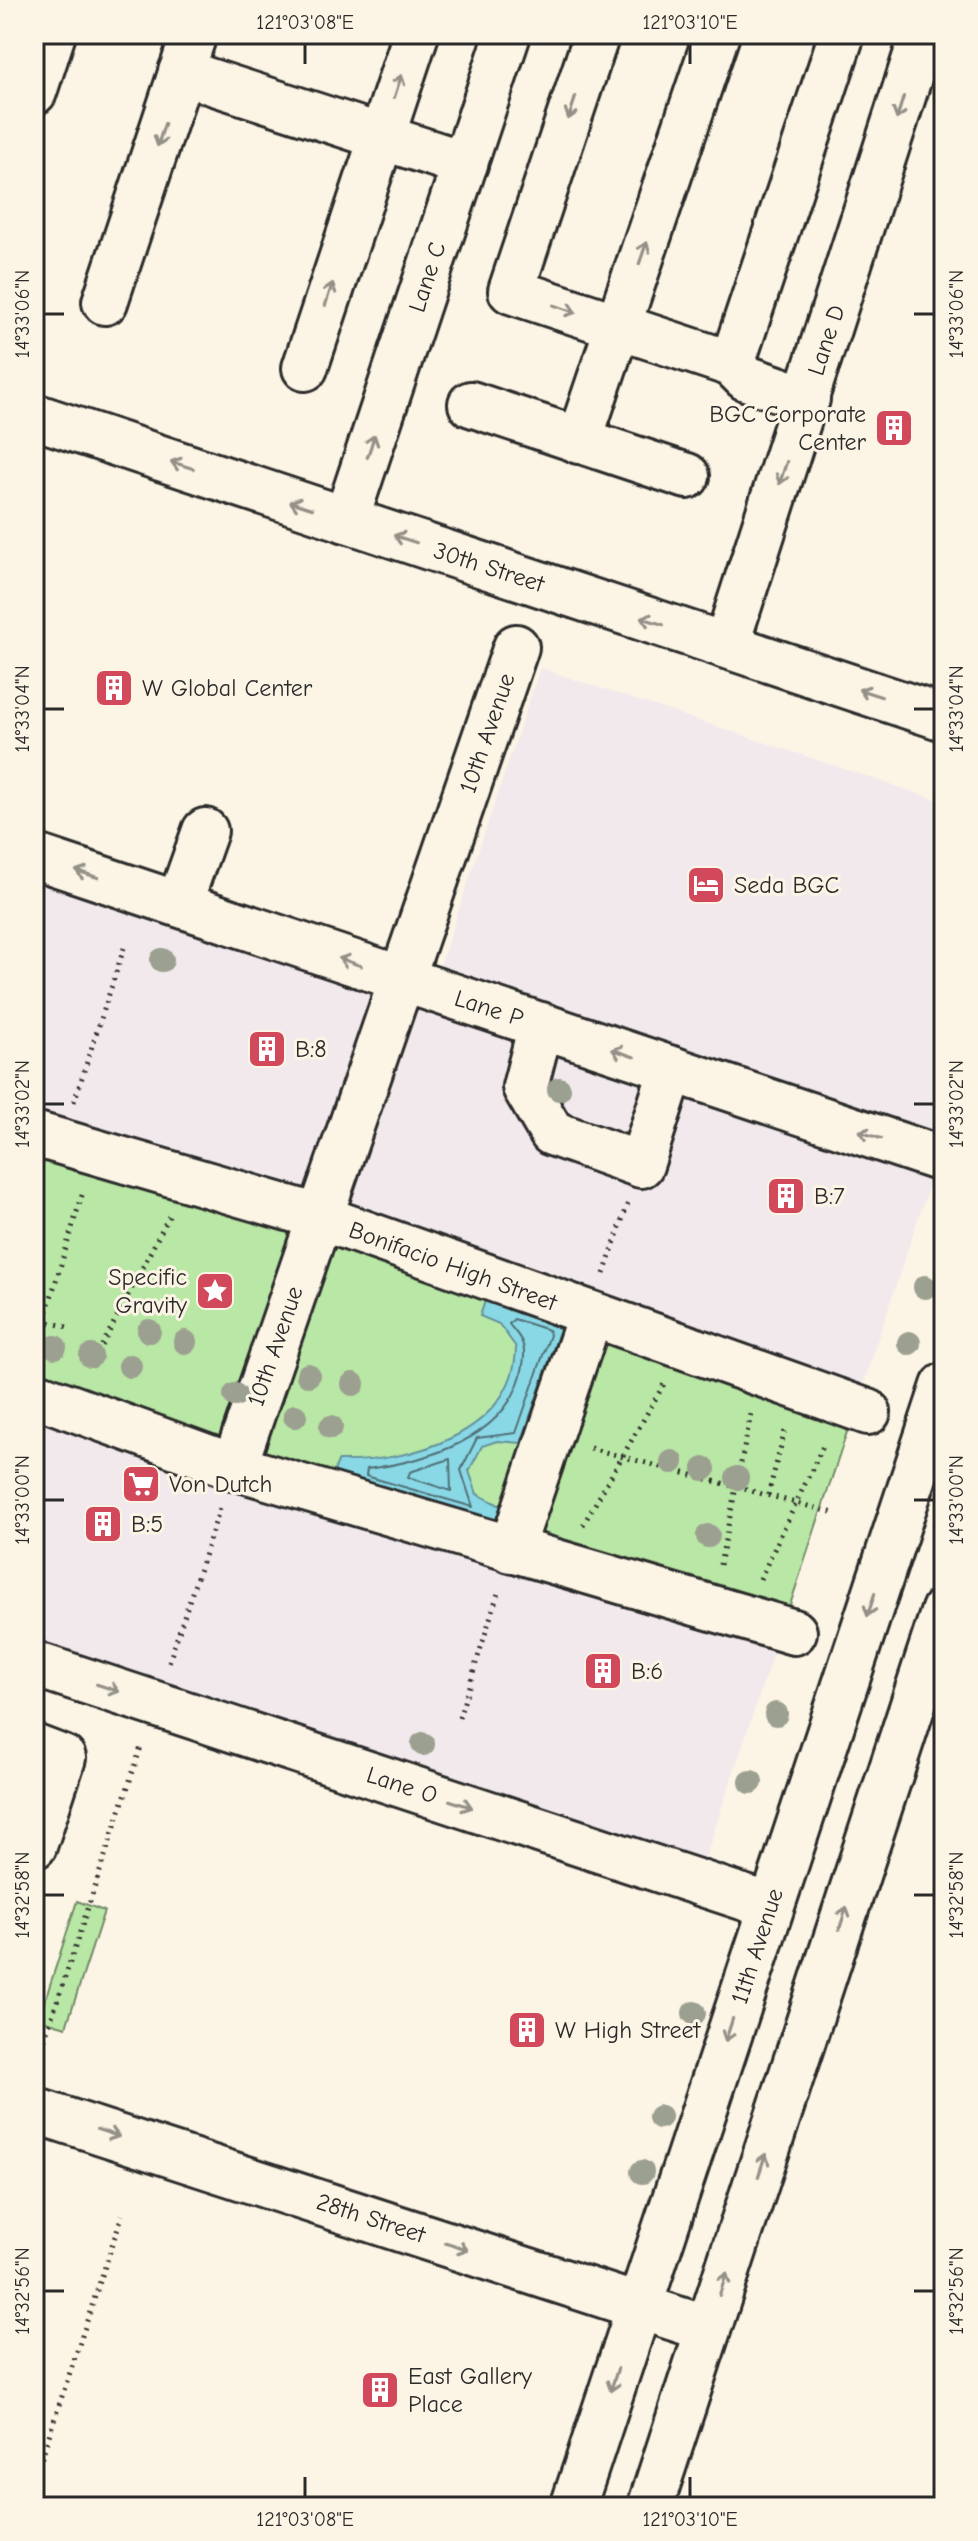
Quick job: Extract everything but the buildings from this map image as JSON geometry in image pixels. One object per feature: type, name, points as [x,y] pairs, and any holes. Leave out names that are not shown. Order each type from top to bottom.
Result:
[{"type":"street","points":[[34,92],[53,34]]},
{"type":"street","points":[[305,368],[416,34]]},
{"type":"street","name":"Lane C","points":[[346,520],[508,34]]},
{"type":"street","points":[[597,34],[511,291],[732,364],[746,378],[807,399]]},
{"type":"street","points":[[579,441],[717,34]]},
{"type":"street","points":[[732,364],[842,34]]},
{"type":"street","name":"Lane D","points":[[726,646],[923,34]]},
{"type":"street","points":[[105,302],[188,53],[381,138],[465,164]]},
{"type":"street","points":[[471,404],[687,476]]},
{"type":"street","name":"30th Street","points":[[34,416],[944,718]]},
{"type":"street","name":"10th Avenue","points":[[234,1467],[516,647]]},
{"type":"street","points":[[179,904],[205,831]]},
{"type":"street","name":"Lane P","points":[[34,856],[944,1160]]},
{"type":"street","points":[[541,1025],[525,1087],[552,1133],[641,1165],[672,1069]]},
{"type":"street","name":"Bonifacio High Street","points":[[48,1138],[319,1217],[590,1316],[856,1407]]},
{"type":"street","points":[[511,1550],[590,1316]]},
{"type":"street","name":"11th Avenue","points":[[573,2507],[944,1386]]},
{"type":"street","points":[[52,1401],[234,1467],[794,1632]]},
{"type":"street","points":[[650,2507],[944,1610]]},
{"type":"street","name":"Lane O","points":[[34,1664],[770,1906]]},
{"type":"street","points":[[34,1747],[60,1754],[63,1760],[34,1846]]},
{"type":"street","name":"28th Street","points":[[34,2110],[708,2329]]},
{"type":"path","points":[[48,1138],[124,948]]},
{"type":"path","points":[[590,1316],[641,1165]]},
{"type":"path","points":[[52,1401],[188,1180]]},
{"type":"path","points":[[34,1354],[84,1190]]},
{"type":"path","points":[[34,1318],[71,1328]]},
{"type":"path","points":[[561,1564],[684,1348]]},
{"type":"path","points":[[726,1612],[736,1486],[778,1381]]},
{"type":"path","points":[[768,1495],[778,1381]]},
{"type":"path","points":[[726,1612],[856,1407]]},
{"type":"path","points":[[550,1437],[834,1513]]},
{"type":"path","points":[[42,2047],[234,1467]]},
{"type":"path","points":[[459,1718],[511,1550]]},
{"type":"path","points":[[34,2481],[122,2215]]},
{"type":"path","points":[[34,2442],[44,2450]]},
{"type":"shaded area","name":"Seda BGC","points":[[540,668],[944,802],[944,1104],[934,1133],[439,968]]},
{"type":"shaded area","points":[[34,866],[936,1165],[700,1873],[34,1654]]},
{"type":"green space","points":[[34,1150],[327,1235],[848,1429],[787,1614],[249,1455],[34,1377]]},
{"type":"green space","points":[[77,1901],[104,1911],[66,2027],[39,2019]]},
{"type":"water","points":[[485,1301],[561,1326],[521,1443],[497,1441],[482,1446],[469,1471],[477,1494],[503,1507],[498,1525],[333,1474],[338,1461],[396,1456],[453,1437],[478,1421],[498,1401],[511,1377],[516,1347],[499,1324],[480,1316]]},
{"type":"place","name":"BGC Corporate Center","points":[[894,428]]},
{"type":"place","name":"W Global Center","points":[[114,688]]},
{"type":"place","name":"Seda BGC","points":[[706,885]]},
{"type":"place","name":"B:8","points":[[267,1049]]},
{"type":"place","name":"B:7","points":[[786,1196]]},
{"type":"place","name":"Specific Gravity","points":[[215,1291]]},
{"type":"place","name":"Von Dutch","points":[[141,1484]]},
{"type":"place","name":"B:5","points":[[103,1524]]},
{"type":"place","name":"B:6","points":[[603,1671]]},
{"type":"place","name":"W High Street","points":[[527,2030]]},
{"type":"place","name":"East Gallery Place","points":[[380,2390]]}]
